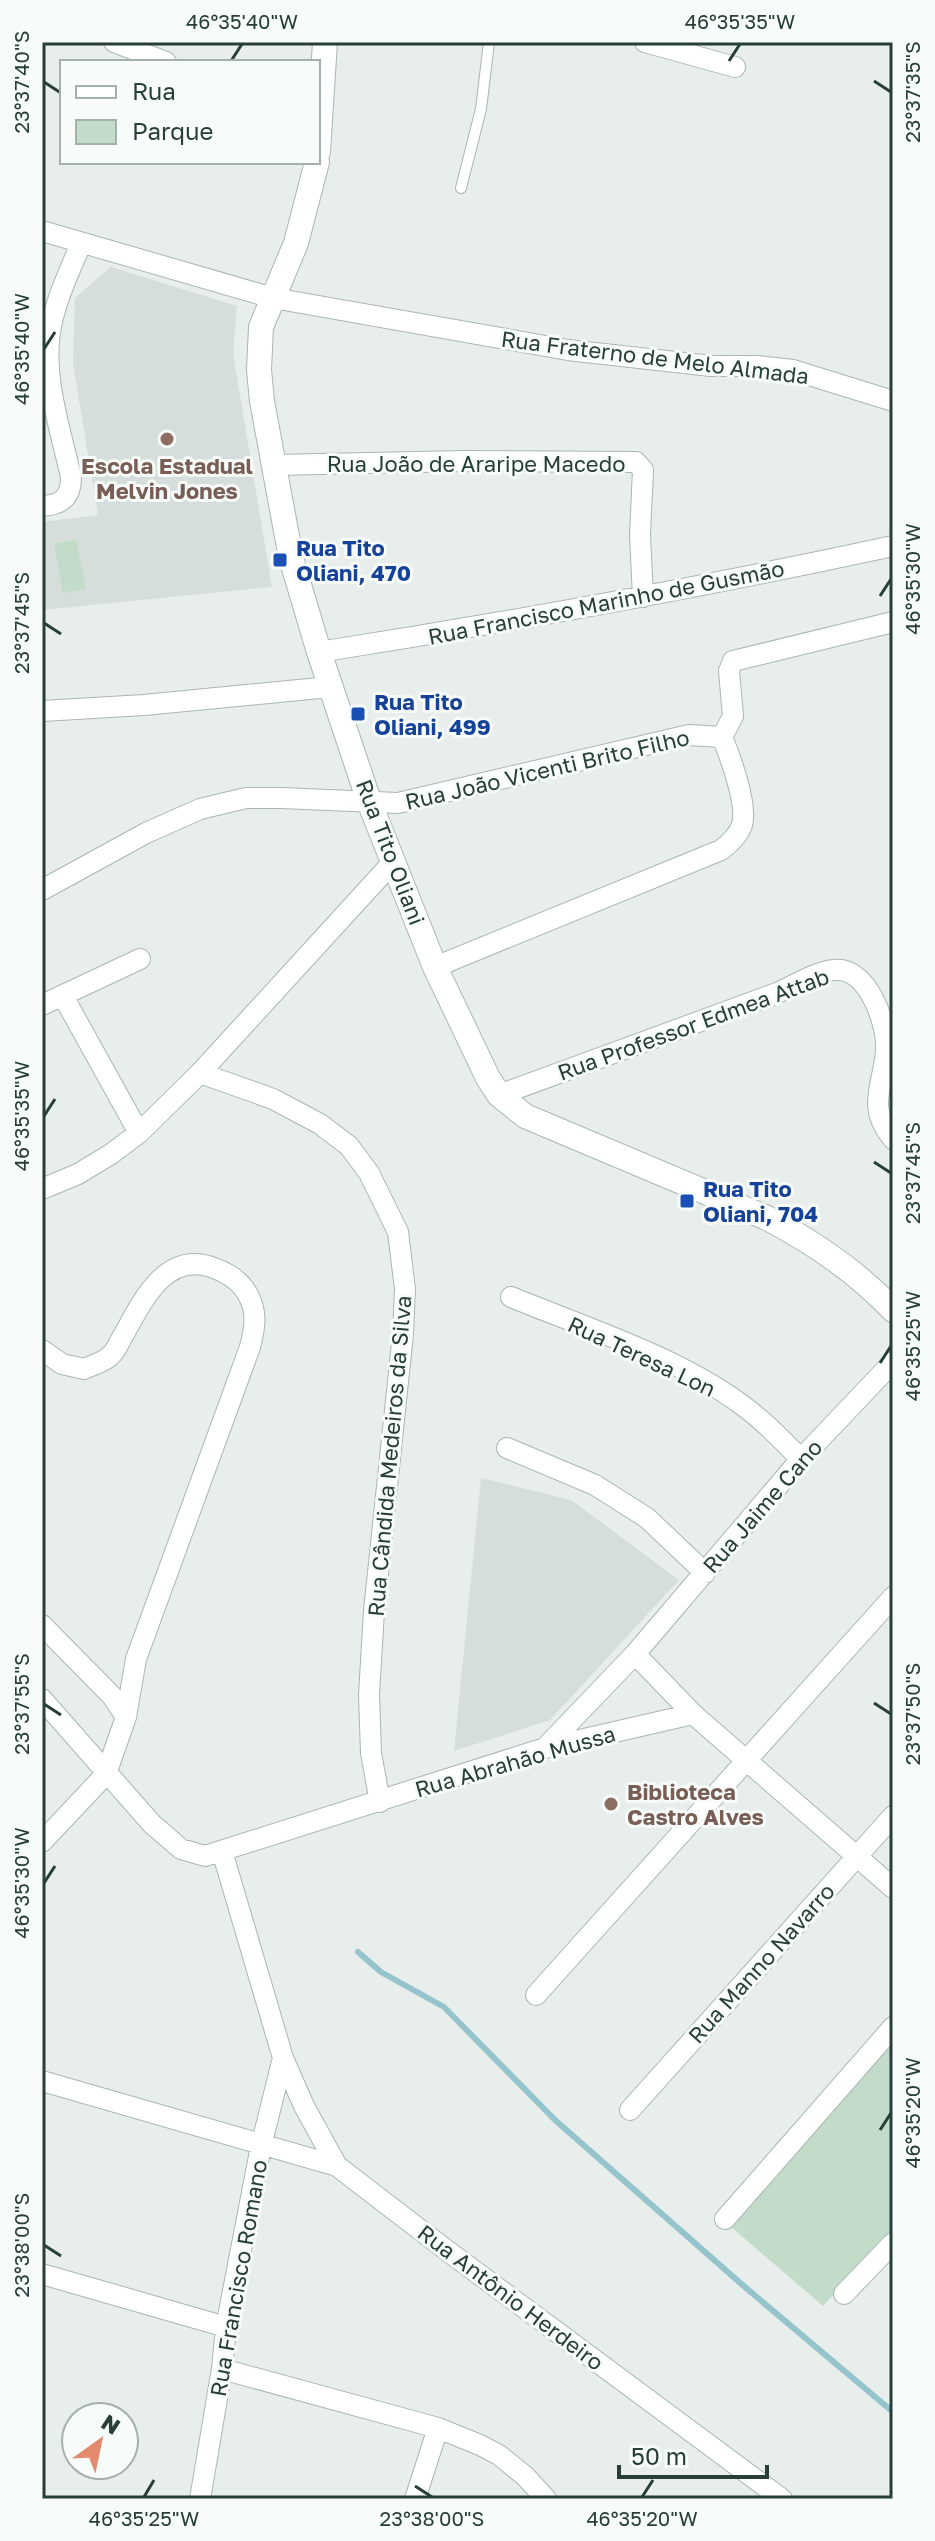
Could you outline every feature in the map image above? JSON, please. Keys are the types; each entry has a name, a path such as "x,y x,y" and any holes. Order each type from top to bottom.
{"street":[{"path":"114,42 161,60"},
{"path":"320,121 325,42"},
{"path":"645,42 735,67"},
{"name":"Rua Tito Oliani","path":"316,164 296,243 261,327 259,370 262,401 291,558 370,804 435,967 488,1078 499,1095 525,1116 799,1234 874,1290 893,1310"},
{"name":"Rua Fraterno de Melo Almada","path":"42,231 273,298 568,350 711,366 793,370 893,401"},
{"path":"42,506 55,505 65,499 71,488 49,377 48,353 50,330 61,292 81,244"},
{"name":"Rua João de Araripe Macedo","path":"274,465 464,461 636,462 643,470 640,535 643,597"},
{"name":"Rua Francisco Marinho de Gusmão","path":"319,652 481,627 893,546"},
{"path":"722,737 733,716 729,671 733,661 893,622"},
{"path":"42,711 144,705 330,687"},
{"name":"Rua João Vicenti Brito Filho","path":"42,890 146,833 200,809 246,798 398,803 689,735 722,737 744,813 742,827 729,844 721,850 435,967"},
{"path":"42,1189 78,1174 139,1133 200,1073 393,862"},
{"path":"42,1005 140,959"},
{"name":"Rua Professor Edmea Attab","path":"499,1095 747,1004 816,975 841,970 861,981 874,999 883,1025 887,1048 879,1120 893,1139"},
{"path":"63,996 139,1133"},
{"name":"Rua Cândida Medeiros da Silva","path":"200,1073 273,1099 320,1124 349,1146 369,1173 398,1232 405,1289 403,1334 374,1611 369,1695 371,1753 380,1802"},
{"path":"42,1350 62,1364 84,1369 112,1355 149,1293 167,1272 185,1263 220,1270 238,1281 256,1311 250,1347 136,1659 126,1717 106,1774 42,1842"},
{"name":"Rua Teresa Lon","path":"511,1297 658,1358 703,1381 770,1427 801,1459"},
{"name":"Rua Jaime Cano","path":"545,1748 635,1654 801,1459 893,1362"},
{"path":"507,1448 595,1485 647,1518 705,1573"},
{"path":"536,1995 893,1597"},
{"path":"42,1625 112,1696 126,1717"},
{"path":"635,1654 693,1714 893,1888"},
{"name":"Rua Abrahão Mussa","path":"42,1699 106,1774 172,1843 193,1854 205,1856 545,1748 693,1714"},
{"name":"Rua Manno Navarro","path":"630,2110 893,1816"},
{"name":"Rua Antônio Herdeiro","path":"222,1851 283,2058 304,2106 337,2166 782,2499"},
{"path":"725,2219 893,2027"},
{"name":"Rua Francisco Romano","path":"200,2499 226,2327 261,2146 283,2058"},
{"path":"42,2081 337,2166"},
{"path":"844,2294 893,2243"},
{"path":"42,2274 226,2327"},
{"path":"222,2369 438,2428 499,2455 525,2476 546,2499"},
{"path":"415,2499 438,2428"}],"lane":[{"path":"461,188 481,109 489,42"}],"shaded area":[{"name":"Escola Estadual Melvin Jones","path":"111,267 237,306 233,353 272,587 42,610 42,522 98,515 73,364 75,298"},
{"path":"481,1478 571,1500 679,1580 550,1720 454,1751"}],"green space":[{"path":"76,539 86,589 63,593 54,544"},
{"path":"893,2037 893,2230 823,2306 731,2227"}],"waterway":[{"path":"358,1952 381,1972 444,2007 555,2120 893,2412"}],"place":[{"name":"Escola Estadual Melvin Jones","path":"167,439"},
{"name":"Rua Tito Oliani, 470","path":"280,560"},
{"name":"Rua Tito Oliani, 499","path":"358,714"},
{"name":"Rua Tito Oliani, 704","path":"687,1201"},
{"name":"Biblioteca Castro Alves","path":"611,1804"}]}
